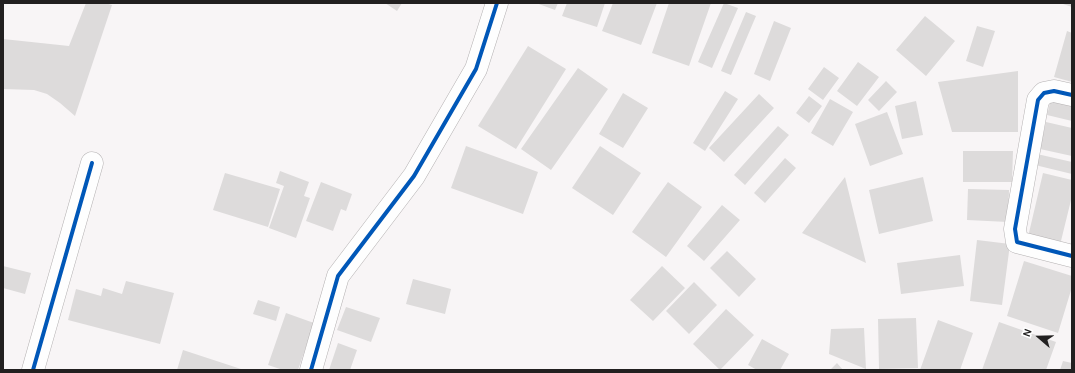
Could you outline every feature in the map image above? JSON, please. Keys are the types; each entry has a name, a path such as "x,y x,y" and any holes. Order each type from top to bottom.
{"street":[{"path":"311,370 338,276 418,169 476,69 497,3"},
{"path":"1072,95 1054,91 1044,93 1038,100 1015,229 1017,242 1072,256"},
{"path":"33,370 92,163"}],"building":[{"path":"86,3 105,3 112,5 75,116 47,94 34,90 3,89 3,39 69,46"},
{"path":"385,3 402,3 397,11"},
{"path":"536,3 558,3 555,10"},
{"path":"567,3 605,3 597,27 562,16"},
{"path":"613,3 657,3 641,45 602,31"},
{"path":"669,3 711,3 689,66 652,53"},
{"path":"724,3 738,8 712,68 698,62"},
{"path":"1060,3 1072,3 1072,7"},
{"path":"746,12 756,16 731,75 721,71"},
{"path":"925,16 955,41 926,76 896,50"},
{"path":"774,21 791,28 770,81 754,74"},
{"path":"977,26 995,31 983,67 966,61"},
{"path":"1067,31 1072,33 1072,82 1054,77"},
{"path":"528,46 566,69 516,149 478,126"},
{"path":"858,62 879,77 857,106 837,91"},
{"path":"824,67 839,78 823,100 808,89"},
{"path":"578,68 608,89 551,170 521,149"},
{"path":"1018,71 1018,132 952,132 938,82"},
{"path":"886,81 897,92 879,111 868,100"},
{"path":"725,91 738,99 705,151 693,143"},
{"path":"623,93 648,108 623,148 599,134"},
{"path":"759,94 774,108 724,162 709,148"},
{"path":"809,96 822,106 809,123 796,113"},
{"path":"830,99 853,112 833,146 811,133"},
{"path":"1051,99 1072,104 1072,121 1047,115"},
{"path":"916,101 923,135 902,139 895,106"},
{"path":"887,112 903,154 870,166 855,124"},
{"path":"1046,122 1072,128 1072,156 1040,149"},
{"path":"778,126 789,135 745,185 734,175"},
{"path":"466,146 538,172 523,214 451,188"},
{"path":"600,146 641,173 613,215 572,188"},
{"path":"963,151 1013,151 1012,182 963,182"},
{"path":"1037,154 1072,162 1072,174 1035,165"},
{"path":"785,158 796,168 765,203 754,193"},
{"path":"280,171 309,182 304,196 310,198 296,238 269,228 284,186 276,183"},
{"path":"225,173 280,189 268,227 213,210"},
{"path":"1043,173 1072,180 1072,196 1060,245 1028,237"},
{"path":"845,177 866,263 802,233"},
{"path":"923,177 933,221 879,234 869,190"},
{"path":"321,182 352,194 346,211 341,209 333,231 306,221"},
{"path":"668,182 702,207 666,257 632,232"},
{"path":"968,189 1009,190 1008,222 967,220"},
{"path":"722,205 740,220 704,261 687,246"},
{"path":"977,240 1010,244 1002,305 970,301"},
{"path":"727,251 756,279 739,297 710,268"},
{"path":"960,255 964,286 901,294 897,263"},
{"path":"1024,261 1072,276 1072,287 1058,333 1007,316"},
{"path":"3,266 31,273 25,294 3,288"},
{"path":"662,266 685,288 653,321 630,300"},
{"path":"413,279 451,289 445,314 406,304"},
{"path":"126,281 174,293 160,344 68,320 76,289 101,296 103,288 122,294"},
{"path":"694,282 717,305 689,334 666,311"},
{"path":"258,300 280,307 276,321 253,314"},
{"path":"346,307 380,318 371,342 337,330"},
{"path":"726,309 754,335 720,370 693,344"},
{"path":"286,313 314,323 298,370 283,370 268,365"},
{"path":"916,318 918,368 879,369 878,319"},
{"path":"938,320 973,333 960,370 920,370"},
{"path":"999,322 1056,342 1046,370 982,370"},
{"path":"864,328 866,369 829,354 831,329"},
{"path":"762,339 789,354 780,370 757,370 748,365"},
{"path":"338,343 357,350 350,370 329,370"},
{"path":"183,350 244,370 177,370"},
{"path":"1063,361 1072,363 1072,370 1060,370"},
{"path":"837,363 843,370 830,370"}],"cycle path":[{"path":"311,370 338,276 414,176 476,69 497,3"},
{"path":"1072,95 1054,91 1044,93 1038,100 1015,229 1017,242 1072,256"},
{"path":"33,370 92,163"}]}
